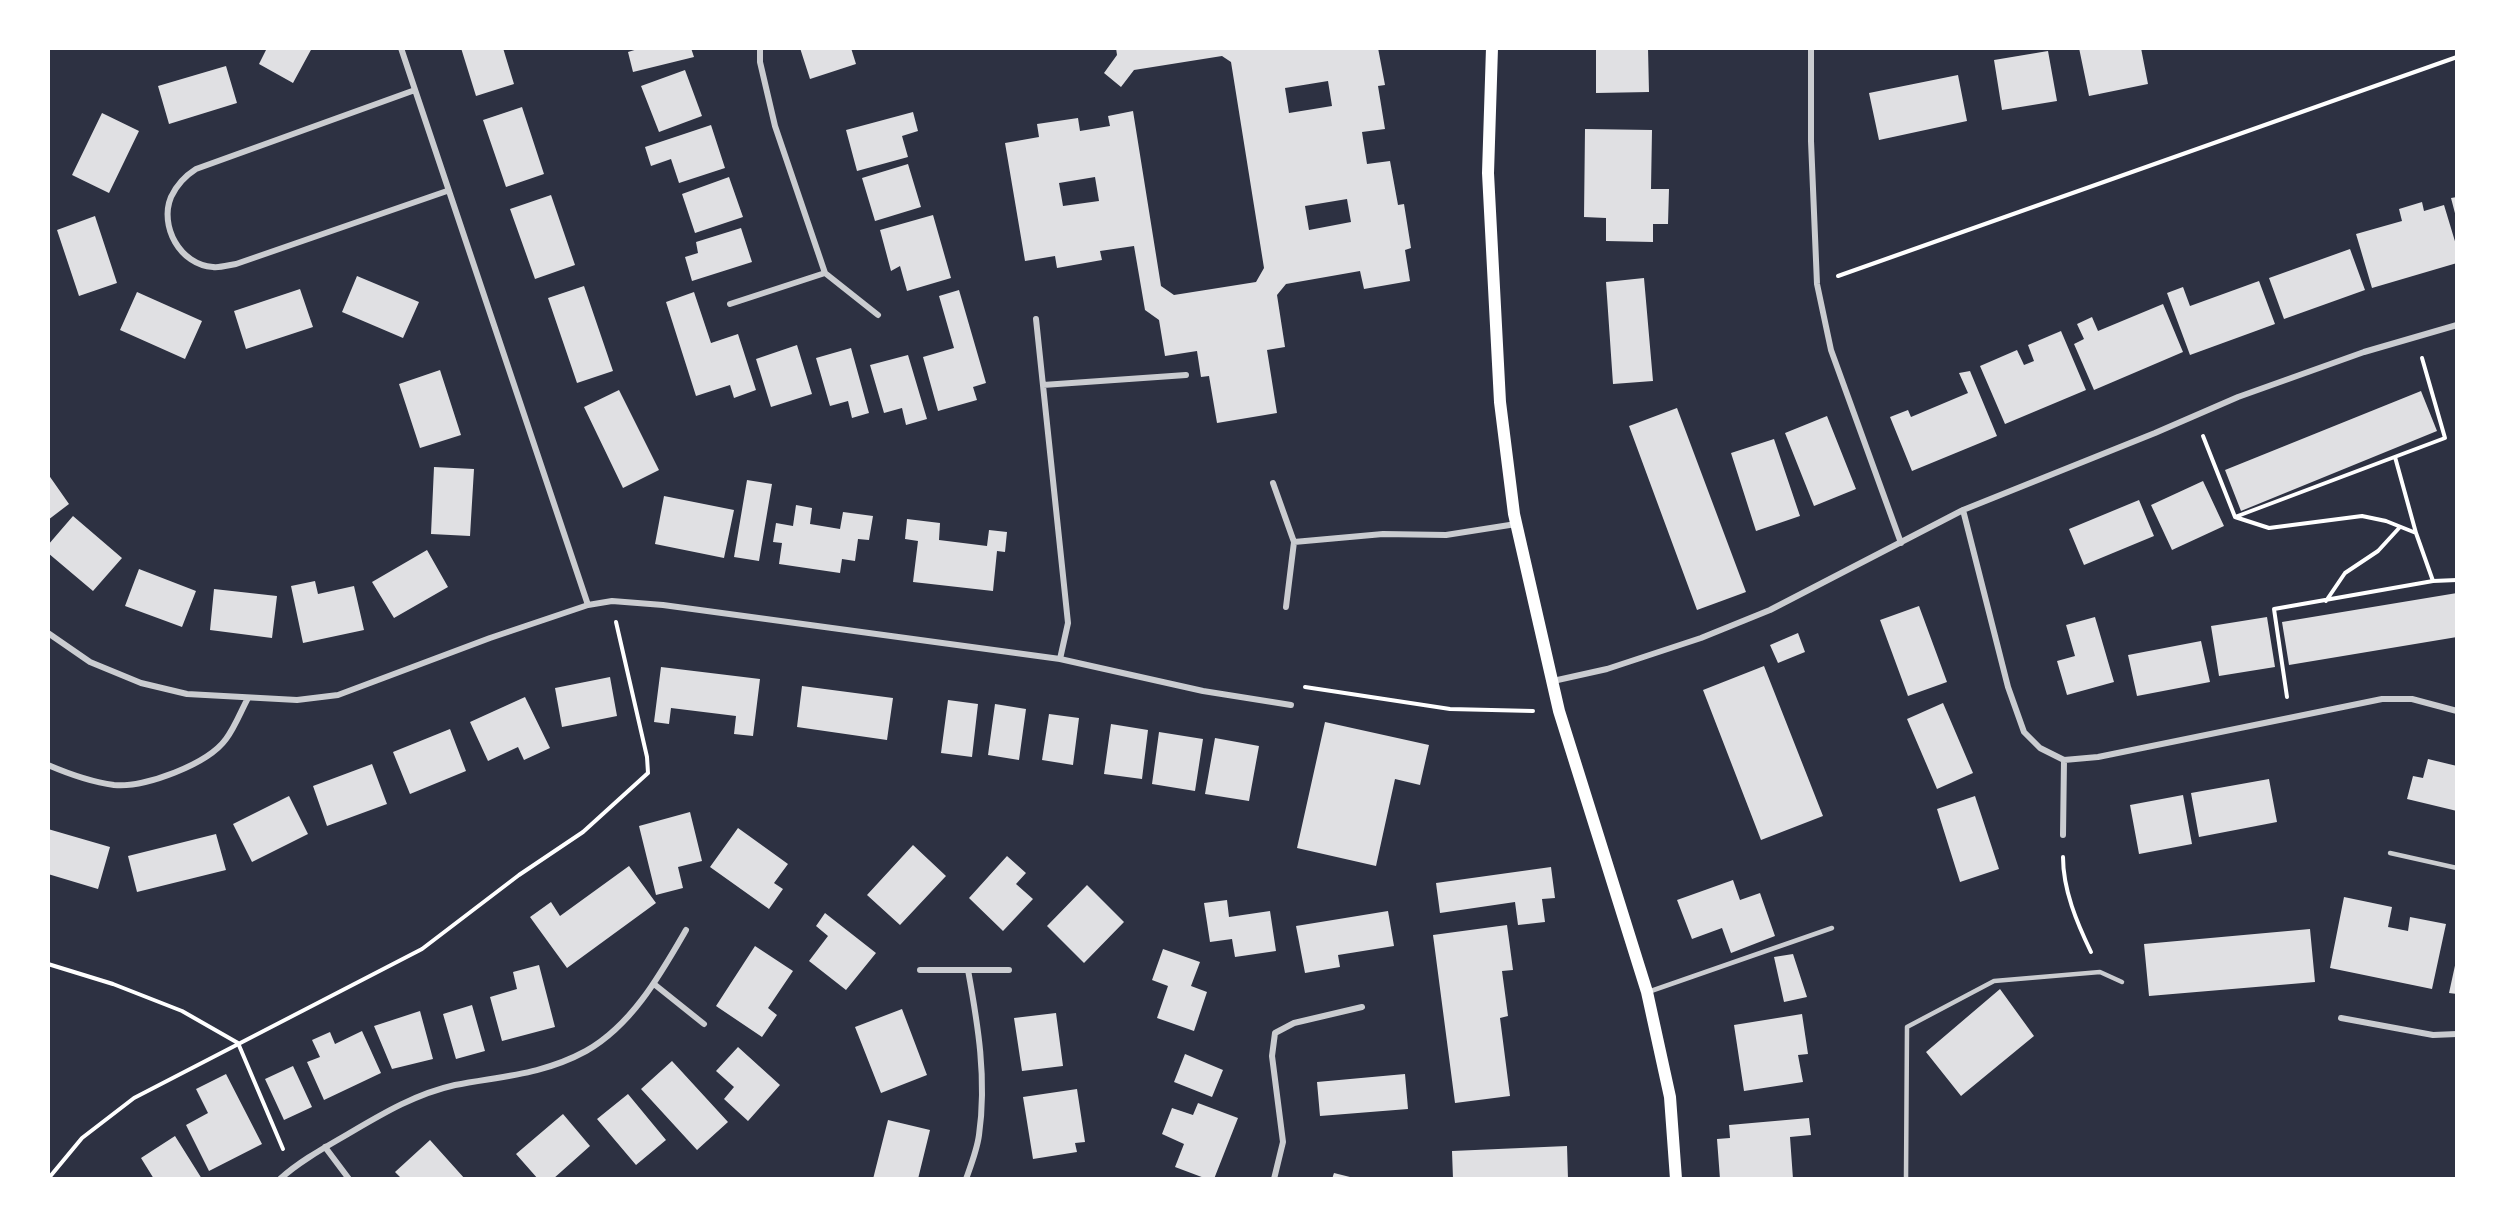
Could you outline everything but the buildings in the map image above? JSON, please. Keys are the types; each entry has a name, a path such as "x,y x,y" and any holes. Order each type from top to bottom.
{"main road":[{"path":"1492,48 1488,184 1500,402 1516,524 1559,711 1647,992 1670,1097 1676,1179"}],"street":[{"path":"400,48 588,605"},
{"path":"760,48 760,62 775,126 825,273 878,315"},
{"path":"1811,48 1811,141 1817,284 1830,350 1901,543"},
{"path":"414,90 195,169 183,178 170,198 169,222 175,245 192,262 213,267 236,264 447,191"},
{"path":"730,304 825,273"},
{"path":"1036,319 1068,623 1060,659"},
{"path":"1551,681 1607,669 1701,638 1770,610 1963,510 2238,397 2332,363 2457,325"},
{"path":"1043,385 1186,375"},
{"path":"1273,483 1293,542 1286,607"},
{"path":"1963,510 2008,687 2024,732 2040,748 2064,759 2098,757 2382,699 2412,699 2457,711"},
{"path":"1293,542 1383,534 1446,535 1516,524"},
{"path":"48,633 90,662 141,683 187,694 297,700 338,695 490,638 588,605 612,602 663,605 1060,659 1203,691 1291,705"},
{"path":"48,765 71,775 117,785 157,779 196,764 226,740 248,699"},
{"path":"2063,835 2064,759"},
{"path":"279,1179 325,1147 412,1097 454,1085 548,1069 587,1051 625,1020 654,984 686,930"},
{"path":"920,970 1009,970"},
{"path":"966,1179 979,1137 983,1081 977,1023 968,970"},
{"path":"654,984 704,1024"},
{"path":"1274,1179 1283,1142 1272,1056 1275,1033 1294,1023 1362,1007"},
{"path":"2341,1018 2433,1035 2457,1034"},
{"path":"325,1147 349,1179"}],"lane":[{"path":"2390,853 2457,868"},
{"path":"1647,992 1833,928"},
{"path":"1906,1179 1907,1027 1994,981 2100,972 2122,982"}],"path":[{"path":"1817,284 2457,57"},
{"path":"2235,517 2445,438 2416,337"},
{"path":"2196,416 2235,517"},
{"path":"2395,457 2416,533 2433,582"},
{"path":"2235,517 2269,528 2362,516 2416,533"},
{"path":"2326,601 2346,573 2378,551 2400,527"},
{"path":"2290,718 2274,609 2457,580"},
{"path":"48,1179 82,1138 134,1098 422,949 519,874 583,832 648,773 647,758 612,602"},
{"path":"1303,686 1450,709 1559,711"},
{"path":"2063,835 2063,878 2082,935 2100,972"},
{"path":"48,964 113,984 182,1011 238,1043 291,1169"}]}
